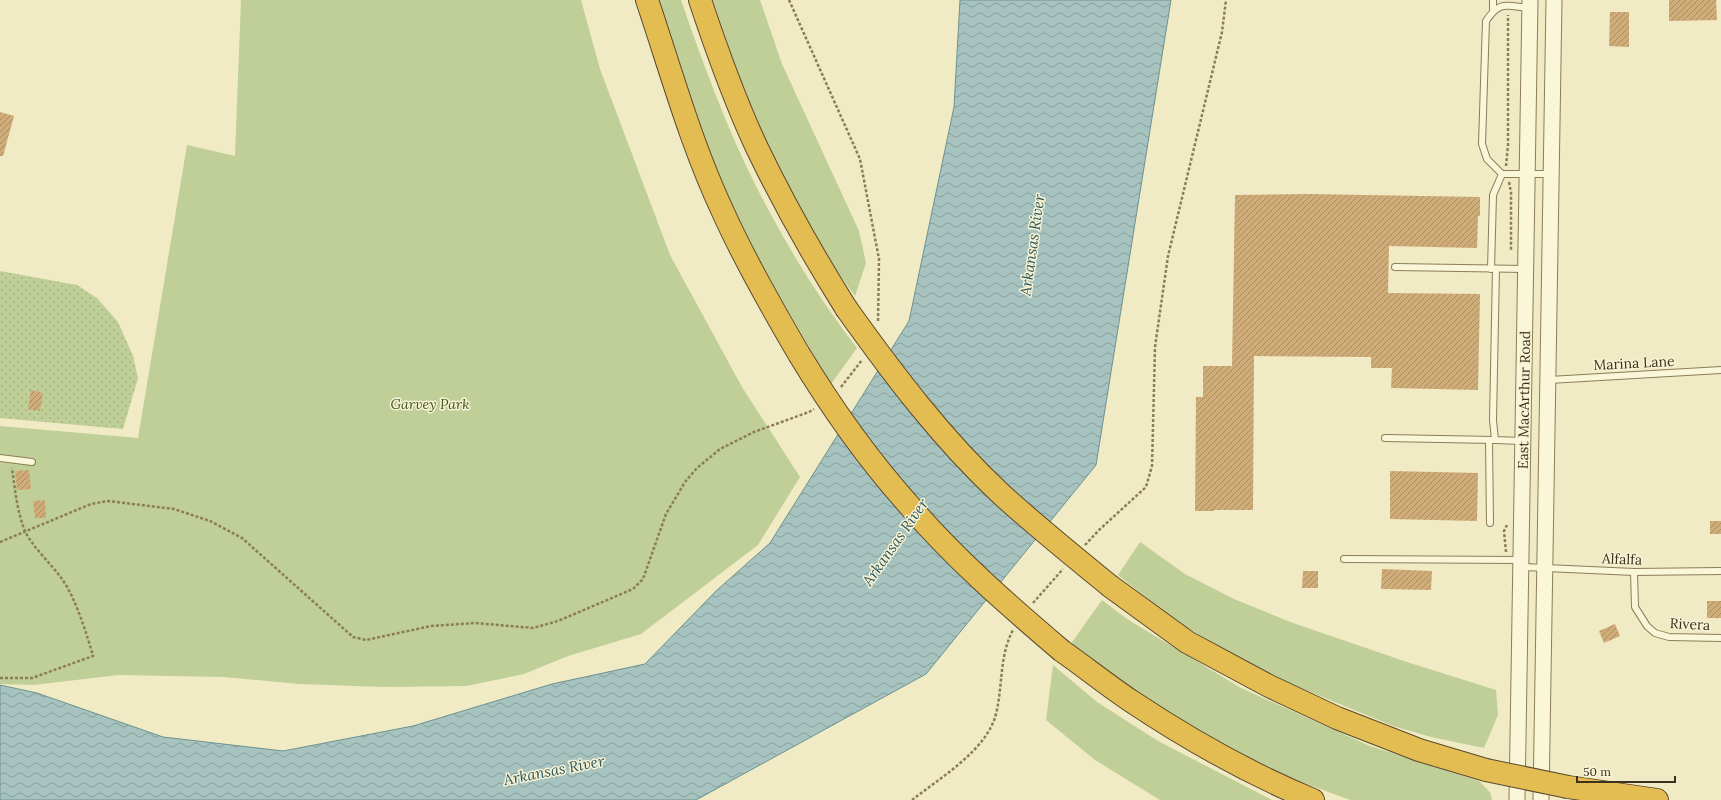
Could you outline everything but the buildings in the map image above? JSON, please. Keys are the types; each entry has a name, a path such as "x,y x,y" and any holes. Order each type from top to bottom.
{"highway":[{"path":"647,0 699,156 722,212 768,302 829,404 865,452 908,505 956,556 1006,604 1062,651 1130,701 1179,731 1287,789 1313,800"},
{"path":"700,0 733,93 757,149 784,202 846,308 900,384 949,440 1000,493 1052,539 1110,586 1187,642 1269,686 1336,718 1412,747 1486,770 1568,787 1657,800"}],"street":[{"name":"East MacArthur Road","path":"1541,800 1546,567 1554,0"},
{"name":"East MacArthur Road","path":"1517,800 1530,4"}],"lane":[{"path":"1493,0 1493,10"},
{"path":"1530,4 1499,6 1493,10 1486,21 1482,144 1487,159 1502,174 1552,174"},
{"path":"1490,523 1493,420 1493,195 1502,174"},
{"path":"1396,267 1526,269"},
{"name":"Marina Lane","path":"1549,380 1721,370"},
{"path":"1385,438 1524,441"},
{"path":"0,458 32,462"},
{"name":"Alfalfa","path":"1344,559 1522,564 1546,567 1634,572 1721,571"},
{"name":"Rivera","path":"1634,572 1635,607 1647,626 1655,633 1669,637 1721,638"}],"path":[{"path":"790,0 860,159 879,259 878,331"},
{"path":"1083,547 1099,530 1146,487 1152,466 1155,347 1168,256 1222,32 1226,0"},
{"path":"838,390 865,356"},
{"path":"0,542 91,504 108,501 174,509 210,521 242,538 353,637 366,640 431,626 475,623 533,628 558,621 633,589 643,579 666,514 685,482 697,468 720,449 754,432 809,412 815,408"},
{"path":"0,678 32,678 93,656 87,634 64,581 26,532 17,500 10,460"},
{"path":"1031,606 1067,564"},
{"path":"912,800 965,760 989,733 996,714 1004,653 1012,631 1017,624"}],"green space":[{"name":"Garvey Park","path":"241,0 581,0 600,69 670,255 742,387 800,477 758,545 641,634 568,656 524,674 466,686 385,687 299,684 223,677 119,675 33,685 0,684 0,426 138,438 187,145 235,156"},
{"path":"656,0 681,0 721,108 740,152 769,211 802,268 838,323 857,348 831,384 744,236 714,172"},
{"path":"713,0 760,0 782,64 859,231 866,263 855,296 822,249 789,191 774,160 747,96"},
{"path":"0,271 77,285 97,298 118,322 133,356 138,378 123,429 0,418"},
{"path":"1140,542 1185,574 1234,599 1293,623 1410,663 1496,690 1498,715 1484,748 1431,737 1393,726 1284,681 1220,647 1176,621 1118,575"},
{"path":"1102,600 1127,619 1241,688 1370,746 1479,781 1490,792 1492,800 1350,800 1280,774 1198,731 1147,699 1070,645"},
{"path":"1053,665 1097,702 1158,741 1272,800 1160,800 1095,760 1046,720"}],"water":[{"name":"Arkansas River","path":"960,0 1171,0 1096,465 926,674 696,800 0,800 0,685 37,693 163,737 283,751 413,726 552,684 645,664 716,591 770,543 909,321 954,107"}]}
